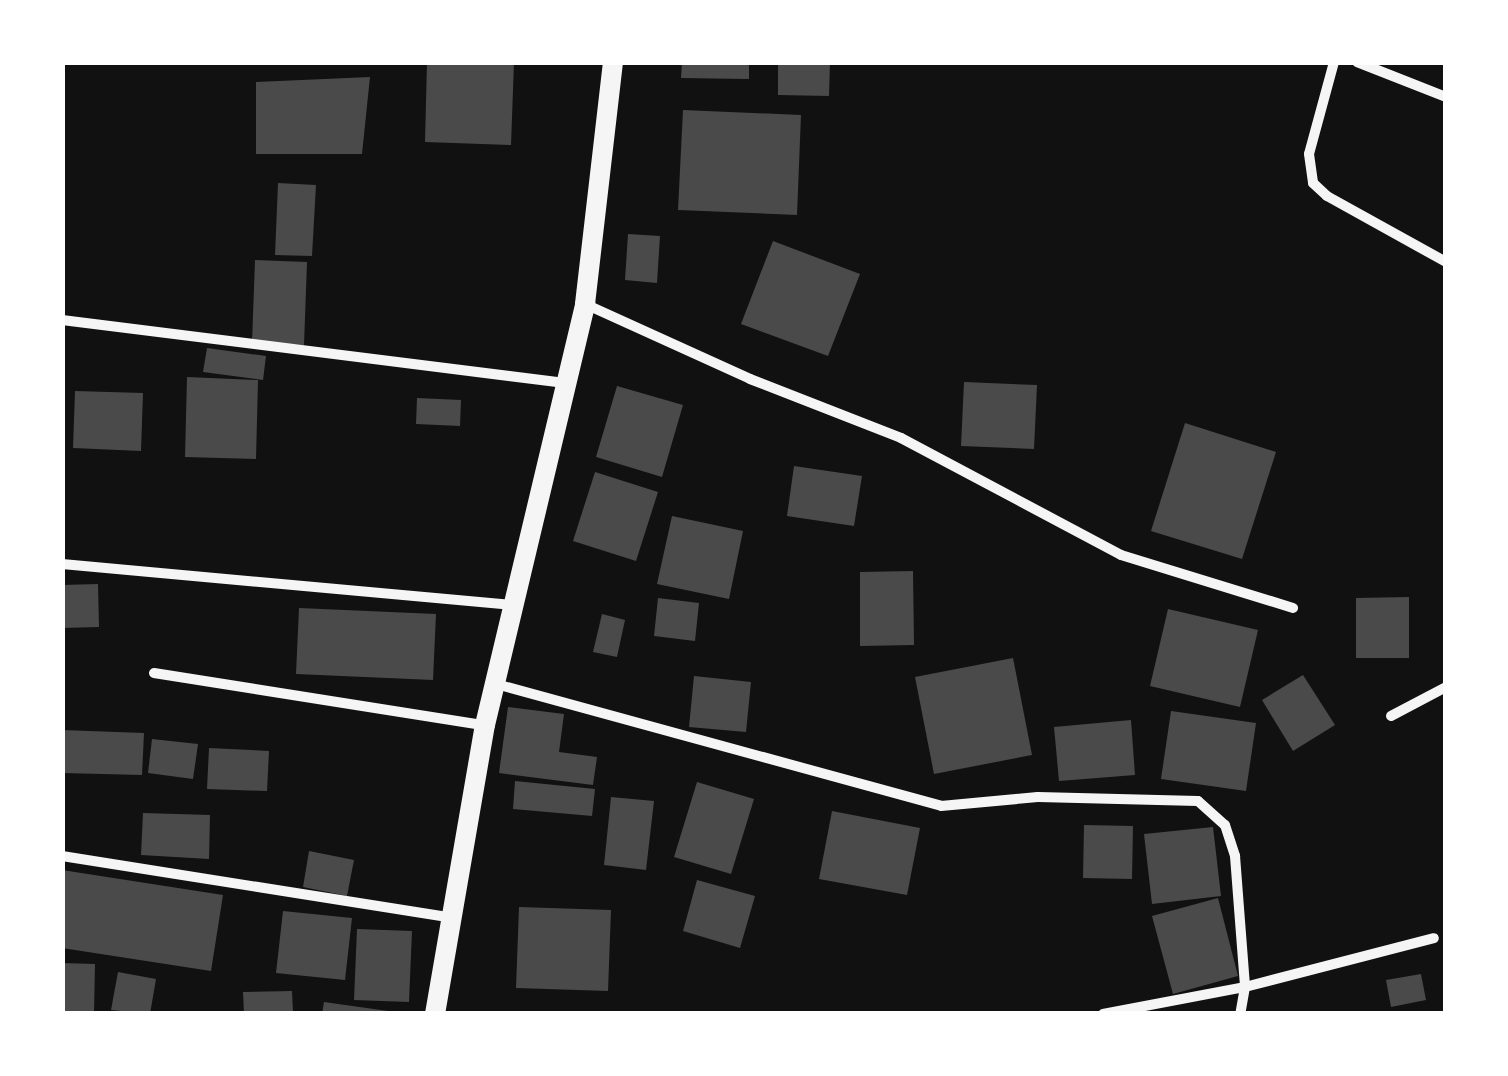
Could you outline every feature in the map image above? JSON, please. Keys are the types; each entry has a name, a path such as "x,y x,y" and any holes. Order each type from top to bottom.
{"main road":[{"path":"435,1014 486,725 586,304 613,62"}],"street":[{"path":"1334,62 1309,154 1313,182 1327,196 1446,262"},
{"path":"1358,62 1446,96"},
{"path":"586,304 750,379 901,438 1120,554 1293,608"},
{"path":"62,320 566,383"},
{"path":"62,564 514,605"},
{"path":"154,673 486,725"},
{"path":"496,684 941,806 1038,797 1198,801 1224,825 1234,856 1245,987 1240,1014"},
{"path":"1391,716 1446,687"},
{"path":"62,856 453,918"},
{"path":"1102,1014 1245,987 1434,938"}],"building":[{"path":"427,62 514,62 511,145 425,142"},
{"path":"682,62 749,62 749,79 681,78"},
{"path":"778,62 830,62 829,96 778,95"},
{"path":"370,77 362,154 256,154 256,82"},
{"path":"683,110 801,115 797,215 678,210"},
{"path":"278,183 316,185 312,256 275,255"},
{"path":"628,234 660,236 657,283 625,280"},
{"path":"773,241 860,274 828,356 741,324"},
{"path":"255,260 307,262 304,345 252,343"},
{"path":"207,348 266,356 263,380 203,372"},
{"path":"187,377 258,380 256,459 185,457"},
{"path":"964,382 1037,385 1034,449 961,446"},
{"path":"617,386 683,405 662,477 596,457"},
{"path":"75,391 143,393 141,451 73,448"},
{"path":"417,398 461,400 460,426 416,424"},
{"path":"1185,423 1276,452 1242,559 1151,531"},
{"path":"794,466 862,476 854,526 787,516"},
{"path":"595,472 658,492 636,561 573,541"},
{"path":"672,516 743,531 729,599 657,584"},
{"path":"913,571 914,645 860,646 860,572"},
{"path":"98,584 99,627 62,628 62,585"},
{"path":"1409,597 1409,658 1356,658 1356,598"},
{"path":"658,598 699,603 695,641 654,636"},
{"path":"299,608 436,614 433,680 296,674"},
{"path":"1168,609 1258,630 1240,707 1150,686"},
{"path":"602,614 625,620 617,657 593,652"},
{"path":"1013,658 1032,755 934,774 915,677"},
{"path":"1303,675 1335,725 1293,751 1262,700"},
{"path":"694,676 751,682 746,732 689,727"},
{"path":"508,707 564,714 559,752 597,757 593,785 499,773"},
{"path":"1171,711 1256,723 1246,791 1161,779"},
{"path":"1131,720 1135,775 1059,781 1054,727"},
{"path":"62,730 144,733 142,775 62,773"},
{"path":"152,739 198,744 193,779 148,773"},
{"path":"209,748 269,751 267,791 207,789"},
{"path":"515,781 595,789 592,816 513,809"},
{"path":"697,782 754,799 731,874 674,857"},
{"path":"611,797 654,801 646,870 604,865"},
{"path":"832,811 920,828 907,895 819,879"},
{"path":"143,813 210,815 209,859 141,855"},
{"path":"1084,825 1133,826 1132,879 1083,878"},
{"path":"1213,827 1221,896 1152,904 1144,834"},
{"path":"309,851 354,860 347,896 303,887"},
{"path":"62,870 223,895 211,971 62,948"},
{"path":"697,880 755,896 740,948 683,931"},
{"path":"1218,898 1238,976 1173,994 1152,916"},
{"path":"519,907 611,910 608,991 516,988"},
{"path":"283,911 352,918 345,980 276,973"},
{"path":"357,929 412,931 409,1002 354,1000"},
{"path":"62,963 95,964 94,1014 62,1014"},
{"path":"118,972 156,979 150,1014 111,1010"},
{"path":"1421,974 1426,1000 1391,1007 1386,980"},
{"path":"292,991 293,1012 244,1014 243,992"},
{"path":"324,1002 388,1011 388,1014 322,1014"}]}
